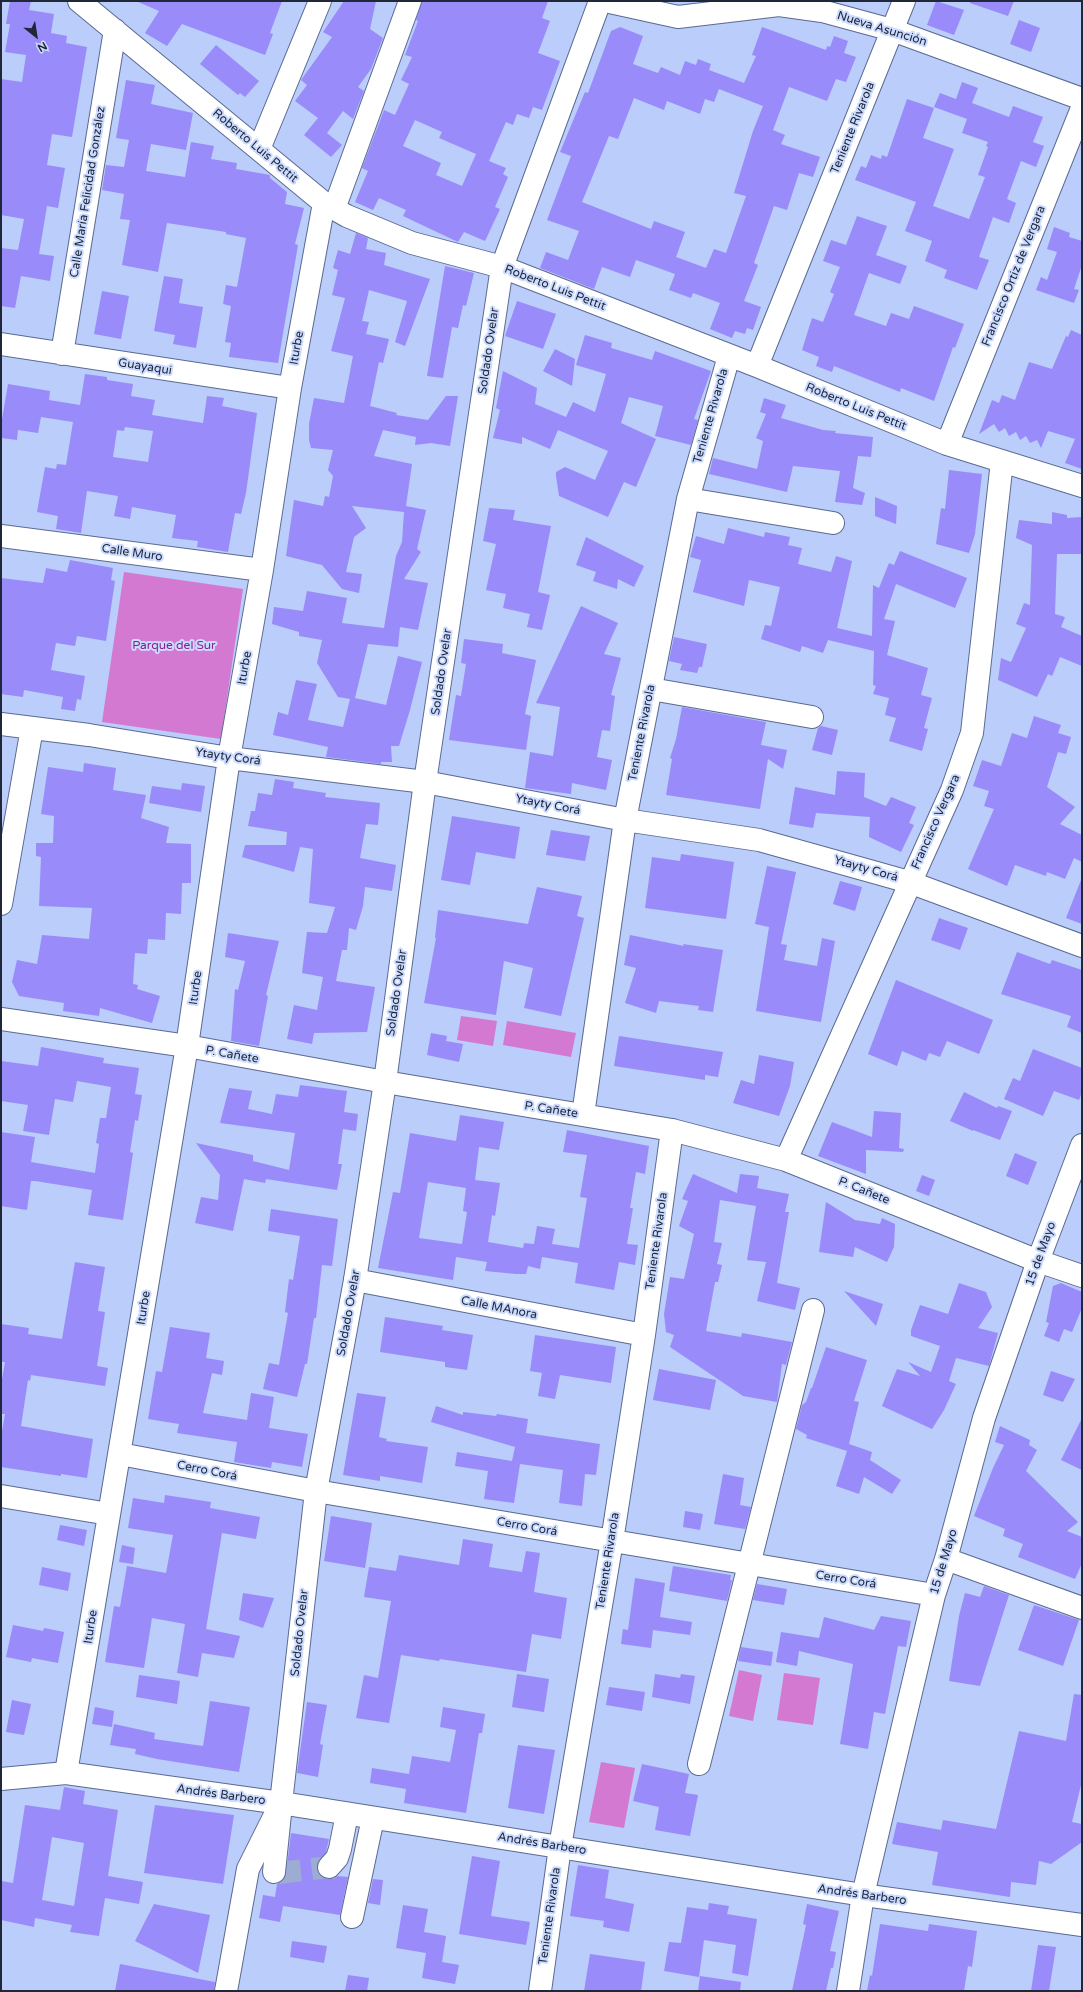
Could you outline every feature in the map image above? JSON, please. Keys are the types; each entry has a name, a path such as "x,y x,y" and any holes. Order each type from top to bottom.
{"street":[{"name":"Roberto Luis Pettit","path":"79,1 329,206 412,243 502,267 757,366 947,444 1082,486"},
{"path":"259,149 320,1"},
{"name":"Iturbe","path":"66,1773 187,1046 229,758 262,570 290,388 329,206 410,1"},
{"name":"Soldado Ovelar","path":"226,1991 248,1869 281,1803 316,1491 355,1280 385,1082 425,782 502,267 600,1"},
{"name":"Nueva Asunción","path":"604,1 678,17 779,4 822,11 892,30 1082,99"},
{"name":"Teniente Rivarola","path":"757,366 904,1"},
{"name":"Calle María Felicidad González","path":"62,354 115,30"},
{"name":"Francisco Ortiz de Vergara","path":"947,444 1082,108"},
{"name":"Guayaqui","path":"1,344 290,388"},
{"name":"Teniente Rivarola","path":"583,1115 625,820 688,499 729,356"},
{"name":"Francisco Vergara","path":"786,1160 909,882 952,790 972,733 1002,461"},
{"path":"688,499 833,523"},
{"name":"Calle Muro","path":"1,536 262,570"},
{"path":"651,688 812,717"},
{"name":"Ytayty Corá","path":"1,724 89,735 229,758 425,782 625,820 759,840 909,882 1082,946"},
{"path":"1,904 32,728"},
{"name":"P. Cañete","path":"1,1019 187,1046 385,1082 672,1130 786,1160 1038,1261 1082,1276"},
{"name":"Teniente Rivarola","path":"540,1991 560,1847 612,1541 644,1335 672,1130"},
{"name":"15 de Mayo","path":"848,1991 863,1895 934,1595 946,1559 984,1418 1038,1261 1082,1145"},
{"name":"Calle MAnora","path":"355,1280 644,1335"},
{"path":"699,1764 813,1310"},
{"name":"Cerro Corá","path":"120,1454 316,1491 934,1595"},
{"path":"1,1496 109,1514"},
{"path":"946,1559 1082,1608"},
{"name":"Andrés Barbero","path":"1,1778 66,1773 281,1803 863,1895 1082,1925"},
{"path":"248,1869 276,1872 281,1803"},
{"path":"329,1867 337,1858 347,1814"},
{"path":"352,1917 373,1818"}],"green space":[{"name":"Parque del Sur","path":"124,572 243,589 221,739 102,722"},
{"path":"461,1016 497,1021 493,1046 457,1040"},
{"path":"507,1021 576,1033 571,1057 503,1045"},
{"path":"739,1670 762,1675 753,1721 729,1716"},
{"path":"784,1673 820,1678 813,1725 777,1720"},
{"path":"601,1762 635,1768 624,1828 589,1822"}],"building":[{"path":"10,1 31,1 29,10 54,14 51,33 67,36 66,43 87,47 72,137 52,134 47,165 65,168 58,208 47,206 39,254 54,256 50,281 21,276 15,308 1,306 1,248 18,250 24,219 1,215 1,79 22,82 26,55 5,52 10,24 6,24"},
{"path":"136,1 282,1 270,33 273,34 265,55 182,24 167,46 145,33 159,11"},
{"path":"344,1 376,1 370,29 383,38 371,69 358,87 364,91 353,119 343,111 327,133 342,145 331,157 304,135 318,118 295,101 307,85 301,80 332,37 323,32"},
{"path":"422,1 548,1 542,18 550,21 538,53 560,61 542,110 533,107 529,118 517,114 513,125 506,122 489,161 506,168 503,174 508,177 495,207 500,209 485,241 464,232 458,242 403,216 406,210 379,198 373,210 355,202 368,171 362,168 384,110 395,115 409,84 401,80 412,57 405,55 418,21 416,20","holes":["415,120 442,132 439,138 476,154 462,186 436,175 441,163 403,146"]},
{"path":"936,1 964,10 954,35 927,25"},
{"path":"970,1 1014,1 1008,16 970,3"},
{"path":"1019,20 1040,28 1031,52 1010,44"},
{"path":"620,27 643,36 633,64 658,73 661,67 680,75 685,61 696,65 698,59 711,64 709,70 744,83 756,56 752,55 762,27 826,50 827,46 830,47 834,36 848,41 844,53 856,57 846,82 836,79 827,101 789,87 773,130 785,135 781,144 820,157 813,177 799,173 787,210 774,206 754,263 758,265 744,301 761,307 753,330 747,328 745,334 735,331 732,338 710,329 720,303 693,293 691,298 669,290 675,274 636,260 630,277 602,267 594,289 540,268 546,252 568,260 579,231 547,220 571,156 560,152 585,92 588,93 611,31","holes":["719,89 763,106 753,131 734,193 746,196 726,253 714,249 706,268 676,257 685,232 654,221 651,229 582,202 609,136 618,139 634,98 664,110 667,101 700,114 705,99 714,102"]},
{"path":"216,45 259,81 245,97 240,93 238,95 200,64"},
{"path":"126,80 155,85 151,104 193,113 186,150 151,144 146,171 185,177 191,142 214,146 211,159 237,163 236,169 270,175 270,178 287,192 285,204 304,208 295,244 298,245 278,363 229,357 231,343 225,342 231,306 223,304 226,285 237,287 246,238 226,234 226,232 167,223 158,272 122,265 130,220 120,219 124,194 102,190 106,165 124,167 129,140 116,138"},
{"path":"962,82 978,88 972,103 1009,117 1013,106 1043,117 1033,142 1044,146 1036,167 1021,161 1007,199 1016,203 1009,223 993,217 979,257 989,260 977,290 944,278 947,270 925,261 932,241 905,231 916,202 855,180 861,166 866,168 871,155 881,159 882,155 887,157 907,99 934,108 923,138 954,149 933,206 969,219 985,177 978,175 988,147 986,146 988,142 962,133 967,119 934,107 940,93 956,99"},
{"path":"857,216 887,226 876,255 907,266 900,284 869,273 854,315 886,326 891,313 909,319 914,306 964,324 955,348 953,347 934,401 901,388 900,392 834,366 832,372 816,366 819,357 802,350 812,318 823,322 834,294 830,292 840,267 823,261 831,240 846,245"},
{"path":"1054,227 1070,233 1069,237 1082,241 1082,265 1074,289 1079,290 1074,303 1036,290 1041,277 1047,280 1057,252 1047,249"},
{"path":"356,233 368,238 366,249 386,253 384,265 430,279 405,346 395,342 407,301 369,290 362,321 369,322 366,334 389,339 383,363 379,362 370,406 397,413 396,415 428,420 446,396 458,396 450,446 431,443 415,445 416,437 383,430 374,456 412,464 406,506 426,510 417,549 421,552 404,579 428,583 418,630 400,627 398,647 368,644 355,698 386,705 398,656 422,662 399,746 391,746 392,762 381,762 381,764 326,757 328,747 273,735 278,712 288,715 296,680 317,684 308,720 343,727 350,699 338,697 317,663 322,640 299,636 299,632 272,624 274,607 303,611 307,591 347,598 342,623 384,628 396,556 402,542 404,512 352,506 366,528 354,537 346,572 362,574 359,593 342,589 322,565 286,556 294,500 323,506 325,496 329,497 333,476 328,470 333,450 311,448 309,440 309,424 314,398 344,403 353,356 331,351 345,298 332,295 338,270 333,268 338,250 350,254"},
{"path":"445,266 474,273 466,306 463,305 458,328 452,327 443,378 427,376"},
{"path":"164,276 183,279 179,303 203,307 196,348 173,344 175,335 154,331"},
{"path":"102,291 129,296 121,339 94,334"},
{"path":"517,301 556,314 543,349 505,336"},
{"path":"1071,330 1082,335 1082,469 1065,463 1075,439 1048,431 1041,448 1037,440 1030,443 1026,436 1020,440 1016,432 1009,436 1005,428 999,432 994,424 979,434 992,400 999,403 1002,395 1015,400 1029,362 1052,369 1066,336 1068,337"},
{"path":"585,335 612,343 611,348 652,360 655,351 711,371 694,419 698,420 691,445 655,436 663,406 629,397 621,423 656,439 636,487 624,482 608,517 559,496 556,472 565,467 595,480 608,451 558,430 550,449 522,437 522,444 493,438 500,410 496,408 503,371 537,388 535,404 566,417 573,402 595,412 606,374 576,365"},
{"path":"555,349 575,359 572,386 543,371"},
{"path":"85,374 107,377 107,380 133,384 131,396 155,400 152,415 203,423 207,396 224,398 222,406 257,413 246,493 241,514 235,513 228,552 197,547 198,541 172,538 176,515 132,507 130,519 114,516 118,496 87,491 81,533 56,529 58,516 37,512 45,467 56,469 57,464 66,465 73,422 41,417 38,433 18,430 17,440 1,438 1,425 8,384 50,391 49,400 80,405","holes":["125,427 153,431 148,462 113,457 117,430 124,431"]},
{"path":"764,398 786,405 781,418 823,430 836,431 835,433 873,437 871,457 858,456 853,488 865,493 862,505 835,502 840,471 793,466 787,492 709,474 713,458 757,469 763,441 756,438 766,414 760,412"},
{"path":"949,470 982,474 975,534 969,553 936,544 941,508 945,509"},
{"path":"875,497 897,506 896,524 875,516"},
{"path":"489,508 515,510 513,520 551,526 538,592 550,595 542,630 527,627 530,614 503,608 506,594 486,590 496,544 483,541"},
{"path":"1052,512 1067,515 1067,518 1082,517 1082,554 1057,554 1055,614 1065,617 1061,627 1082,636 1082,666 1060,657 1052,676 1048,674 1037,697 998,680 1001,658 1011,662 1026,628 1016,624 1024,603 1030,605 1032,545 1016,538 1019,520 1052,524"},
{"path":"728,528 764,537 765,532 790,537 788,545 802,548 798,564 831,572 836,556 852,561 837,628 872,636 873,585 879,588 889,563 894,565 900,551 967,578 955,608 896,584 884,619 895,621 887,655 928,668 921,695 932,698 924,728 928,729 922,751 889,741 896,718 885,715 889,698 873,694 876,686 873,685 874,651 828,640 823,653 802,646 800,652 761,639 765,625 771,626 780,587 749,580 744,606 693,592 701,560 690,557 696,536 724,544"},
{"path":"586,537 644,566 634,587 618,579 617,589 593,581 596,572 576,565"},
{"path":"70,560 113,568 111,580 115,581 106,641 77,636 75,646 56,643 51,670 85,676 81,700 77,699 75,711 61,709 63,697 24,690 23,697 1,694 1,578 43,583 46,568 67,572"},
{"path":"581,606 618,623 604,654 621,658 611,695 615,696 610,731 602,730 597,757 612,760 606,790 572,783 571,794 525,788 530,752 553,756 560,707 536,703"},
{"path":"674,637 707,644 702,667 699,667 697,673 680,670 682,664 669,661"},
{"path":"464,639 503,644 502,653 536,660 525,714 531,716 526,750 449,740 456,695 461,696 466,664 461,663"},
{"path":"682,707 766,722 761,745 787,750 783,769 768,759 760,809 666,795 672,759 670,758 676,739"},
{"path":"1034,716 1061,725 1058,733 1071,737 1066,754 1058,752 1047,787 1075,807 1060,824 1082,835 1082,862 1074,858 1065,879 1047,872 1046,876 1015,865 1007,886 968,869 994,809 984,806 989,791 973,786 982,760 1001,766 1012,733 1027,738"},
{"path":"821,726 838,730 832,755 812,750 818,728"},
{"path":"84,763 116,768 113,790 146,795 141,818 169,827 166,843 191,844 191,883 182,883 181,914 166,913 165,940 148,939 147,954 135,953 133,984 138,985 137,989 160,996 152,1023 100,1008 99,1016 63,1011 64,1003 19,996 12,982 17,960 37,964 42,935 89,939 92,908 39,906 41,857 36,856 36,843 53,843 54,816 41,814 48,767 83,772"},
{"path":"837,771 865,773 864,797 886,806 891,797 916,807 909,823 914,825 901,852 869,837 870,817 816,813 813,828 789,824 795,787 835,795"},
{"path":"275,779 294,782 293,788 326,793 325,797 380,803 378,825 366,824 360,858 396,865 392,891 365,887 363,906 356,930 349,928 347,950 342,950 336,981 375,987 367,1032 314,1033 312,1044 287,1039 294,1005 317,1010 323,977 302,973 307,932 327,933 335,907 309,903 313,849 300,847 294,872 242,857 245,845 286,845 287,832 248,826 251,811 255,811 258,793 272,795"},
{"path":"182,783 205,786 201,812 149,803 152,786 181,790"},
{"path":"452,816 520,827 515,859 476,852 470,885 441,880"},
{"path":"551,830 590,836 585,861 546,855"},
{"path":"681,854 734,862 726,919 645,908 652,857 680,861"},
{"path":"767,866 796,872 781,944 787,945 784,960 817,966 822,938 835,941 821,1022 756,1011 769,927 755,924"},
{"path":"1082,880 1082,924 1066,918"},
{"path":"840,881 862,887 855,911 833,904"},
{"path":"537,887 582,896 577,916 584,918 561,1016 524,1008 533,968 504,961 496,1015 424,1003 436,938 438,910 528,924"},
{"path":"939,918 968,928 960,950 931,940"},
{"path":"228,933 279,941 266,995 268,996 259,1046 231,1041 235,989 238,990 245,961 225,957"},
{"path":"630,935 684,946 683,944 723,950 713,1012 698,1010 699,1006 659,1001 656,1013 625,1003 636,968 624,965"},
{"path":"1017,952 1050,964 1052,960 1082,970 1082,1033 1067,1027 1071,1016 1001,994"},
{"path":"896,980 993,1020 979,1054 947,1041 940,1057 929,1053 926,1061 902,1051 897,1066 868,1054"},
{"path":"431,1033 447,1036 446,1041 463,1044 459,1062 427,1055"},
{"path":"619,1036 723,1052 718,1077 705,1075 705,1080 614,1066"},
{"path":"41,1047 104,1058 103,1063 139,1068 135,1094 142,1095 138,1121 135,1120 130,1152 133,1153 123,1220 88,1215 92,1190 35,1181 31,1181 27,1210 1,1206 1,1132 35,1137 31,1162 95,1173 99,1144 96,1143 100,1118 106,1118 111,1087 77,1081 73,1102 55,1099 49,1135 23,1131 28,1105 1,1101 1,1061 38,1066"},
{"path":"1033,1049 1082,1068 1082,1092 1079,1100 1054,1091 1043,1116 1004,1099 1013,1078 1020,1081"},
{"path":"759,1055 794,1062 790,1086 779,1116 733,1103 741,1080 754,1084"},
{"path":"300,1085 347,1091 344,1112 358,1114 356,1131 343,1129 338,1164 342,1164 337,1190 266,1179 265,1183 244,1179 233,1231 195,1223 201,1197 218,1200 220,1175 196,1143 253,1155 253,1161 289,1170 295,1133 220,1123 229,1088 252,1091 248,1109 272,1114 276,1094 298,1097"},
{"path":"964,1092 997,1108 998,1106 1012,1111 1000,1140 950,1121"},
{"path":"874,1111 901,1113 899,1148 904,1149 903,1152 866,1150 866,1174 818,1156 832,1122 872,1137"},
{"path":"460,1115 504,1122 499,1150 479,1147 475,1180 500,1183 495,1216 492,1215 488,1242 523,1248 524,1243 534,1244 537,1226 555,1229 552,1244 579,1248 587,1198 580,1197 587,1155 563,1152 567,1130 649,1146 645,1174 636,1172 630,1208 633,1208 627,1244 638,1245 635,1265 619,1262 614,1290 575,1283 578,1263 542,1257 540,1269 528,1266 526,1274 516,1274 485,1271 487,1262 456,1257 453,1280 378,1268 393,1192 400,1193 410,1133 456,1141","holes":["428,1182 466,1188 463,1211 467,1212 462,1244 419,1238"]},
{"path":"1015,1153 1037,1162 1028,1185 1006,1176"},
{"path":"693,1174 737,1193 740,1174 759,1176 757,1188 789,1194 785,1212 789,1212 777,1283 800,1288 795,1310 757,1301 766,1262 747,1260 756,1206 720,1200 714,1242 722,1243 717,1264 722,1265 718,1282 715,1282 706,1331 741,1337 742,1333 792,1342 786,1365 782,1364 777,1402 743,1396 670,1347 674,1335 666,1332 664,1314 670,1277 684,1279 694,1234 679,1226 688,1201 682,1199"},
{"path":"922,1175 935,1180 929,1196 916,1191"},
{"path":"826,1202 855,1220 880,1224 882,1218 895,1224 894,1247 887,1262 855,1247 853,1257 819,1252"},
{"path":"271,1209 338,1219 332,1266 322,1265 316,1318 314,1318 307,1364 305,1364 297,1397 263,1389 269,1363 279,1365 288,1313 285,1312 289,1279 293,1280 300,1236 268,1231"},
{"path":"75,1262 105,1267 98,1311 105,1312 97,1366 108,1368 105,1386 31,1375 30,1381 28,1380 21,1426 93,1439 87,1478 61,1474 61,1476 1,1467 1,1437 5,1414 1,1414 1,1385 5,1362 1,1362 1,1324 29,1328 28,1334 62,1339"},
{"path":"959,1283 986,1292 992,1307 978,1328 998,1333 989,1366 956,1358 949,1381 956,1384 944,1410 932,1429 882,1406 897,1369 920,1376 908,1362 931,1372 940,1346 911,1336 911,1330 920,1305 948,1314"},
{"path":"1061,1283 1082,1292 1082,1308 1072,1332 1064,1329 1059,1342 1044,1336 1049,1323 1046,1322 1053,1286"},
{"path":"844,1291 883,1304 876,1326"},
{"path":"385,1317 443,1326 442,1330 473,1335 467,1370 445,1367 445,1362 380,1352"},
{"path":"170,1327 210,1333 206,1358 224,1361 222,1375 212,1373 203,1413 247,1420 251,1393 274,1397 269,1428 308,1434 302,1467 272,1462 271,1468 234,1462 237,1442 177,1433 179,1424 148,1419 156,1371 162,1372"},
{"path":"535,1335 616,1347 611,1383 560,1375 555,1399 538,1396 542,1373 530,1371"},
{"path":"826,1347 867,1360 854,1401 859,1402 849,1444 872,1452 870,1460 901,1480 892,1494 864,1477 859,1494 836,1486 847,1451 806,1438 807,1435 796,1429 802,1405 806,1402 812,1388"},
{"path":"659,1369 716,1380 710,1410 653,1400"},
{"path":"1051,1371 1075,1379 1063,1402 1043,1395"},
{"path":"357,1393 386,1397 379,1437 387,1439 386,1441 428,1447 422,1483 380,1476 380,1481 343,1475"},
{"path":"436,1406 463,1415 463,1412 496,1416 497,1414 528,1419 526,1433 600,1444 596,1475 585,1474 582,1506 559,1503 563,1470 520,1464 514,1503 484,1499 488,1471 455,1466 457,1452 512,1461 515,1447 431,1422"},
{"path":"1082,1418 1082,1470 1061,1460"},
{"path":"1000,1426 1030,1440 1029,1445 1037,1450 1026,1471 1078,1522 1067,1531 1082,1537 1082,1563 1075,1579 1018,1557 1023,1544 1003,1536 1005,1529 974,1516 1004,1445 995,1442"},
{"path":"723,1474 744,1478 740,1505 751,1507 745,1529 714,1524"},
{"path":"165,1495 211,1502 210,1508 260,1517 256,1539 222,1533 206,1629 240,1636 234,1658 202,1653 198,1677 177,1673 185,1624 152,1618 144,1668 105,1662 114,1606 120,1607 127,1566 166,1573 173,1535 128,1528 133,1498 164,1503"},
{"path":"685,1511 703,1514 700,1530 683,1527"},
{"path":"331,1516 372,1523 365,1568 324,1561"},
{"path":"60,1525 87,1530 84,1546 57,1540"},
{"path":"463,1539 493,1544 489,1567 522,1572 526,1551 540,1553 534,1592 567,1598 561,1639 532,1634 526,1672 440,1659 439,1661 401,1655 389,1723 356,1718 364,1675 378,1678 391,1601 364,1597 369,1567 396,1571 399,1555 459,1565"},
{"path":"122,1545 135,1548 133,1564 119,1562"},
{"path":"673,1566 731,1575 730,1580 732,1580 727,1601 669,1591"},
{"path":"42,1567 71,1573 68,1591 39,1585"},
{"path":"635,1578 665,1583 660,1617 692,1622 690,1635 653,1630 651,1648 621,1644 623,1629 628,1630"},
{"path":"757,1584 787,1589 784,1605 753,1600"},
{"path":"984,1586 1009,1595 980,1686 949,1681 959,1616 965,1593 980,1597"},
{"path":"243,1593 274,1598 263,1628 239,1620"},
{"path":"1034,1605 1079,1620 1063,1666 1018,1650"},
{"path":"881,1616 911,1621 906,1647 898,1646 885,1714 874,1712 868,1749 840,1744 853,1664 799,1651 797,1666 776,1662 781,1632 819,1638 824,1617 874,1630"},
{"path":"13,1625 43,1631 44,1628 64,1632 58,1663 32,1658 31,1662 6,1657"},
{"path":"741,1647 773,1652 771,1666 738,1661"},
{"path":"517,1674 549,1679 544,1712 512,1707"},
{"path":"655,1674 680,1678 681,1674 695,1676 690,1704 652,1697"},
{"path":"139,1675 180,1681 177,1704 136,1697"},
{"path":"609,1687 645,1692 642,1711 606,1705"},
{"path":"1074,1694 1082,1695 1082,1781 1072,1822 1082,1824 1082,1842 1051,1864 1039,1861 1036,1885 1011,1882 1010,1897 932,1885 938,1852 892,1844 897,1822 941,1830 943,1820 996,1829 1019,1731 1066,1741"},
{"path":"12,1700 31,1704 24,1735 6,1732"},
{"path":"210,1701 250,1707 239,1772 157,1759 135,1754 136,1749 110,1745 114,1724 155,1733 154,1739 203,1746"},
{"path":"307,1702 327,1705 320,1744 323,1745 318,1777 297,1773"},
{"path":"95,1707 114,1711 112,1727 92,1724"},
{"path":"443,1707 485,1714 482,1733 479,1733 466,1813 404,1803 406,1789 370,1783 372,1768 409,1774 412,1756 450,1762 456,1730 440,1727"},
{"path":"518,1745 555,1750 544,1814 508,1808"},
{"path":"642,1764 689,1774 685,1793 698,1795 690,1836 655,1830 659,1807 633,1801"},
{"path":"64,1787 85,1791 83,1804 118,1810 108,1876 143,1882 139,1904 105,1898 99,1936 70,1932 72,1925 35,1918 34,1927 1,1920 1,1881 13,1883 25,1805 60,1810","holes":["52,1837 84,1843 74,1906 42,1900"]},
{"path":"155,1805 234,1815 223,1884 144,1873"},
{"path":"291,1833 329,1839 326,1852 317,1864 317,1871 320,1876 327,1879 333,1879 338,1876 348,1877 340,1915 283,1906 280,1922 259,1918 263,1895 275,1897 277,1884 284,1880"},
{"path":"472,1856 500,1861 491,1916 530,1922 526,1945 459,1934"},
{"path":"578,1865 609,1870 605,1898 634,1904 629,1932 603,1927 604,1921 570,1916"},
{"path":"373,1879 383,1880 380,1905 368,1903"},
{"path":"709,1903 729,1906 727,1914 757,1919 748,1976 732,1973 736,1945 704,1940 699,1977 664,1971 669,1942 681,1943 687,1907 708,1910"},
{"path":"154,1904 210,1915 198,1973 135,1941"},
{"path":"807,1904 839,1911 830,1951 836,1952 826,1991 792,1991 806,1925 803,1924"},
{"path":"403,1905 428,1909 424,1932 446,1936 442,1962 459,1965 455,1984 422,1978 426,1953 396,1948"},
{"path":"880,1924 928,1931 929,1924 977,1931 972,1967 968,1966 964,1991 867,1991 870,1975 872,1976"},
{"path":"292,1941 327,1946 324,1963 290,1957"},
{"path":"1038,1945 1056,1947 1049,1991 1031,1991"},
{"path":"590,1954 645,1962 641,1991 584,1991"},
{"path":"120,1964 215,1982 214,1991 115,1991"},
{"path":"348,1975 369,1978 367,1991 345,1991"},
{"path":"700,1976 741,1982 740,1991 698,1991"}],"tunnel":[{"path":"279,1873 329,1867"}]}
